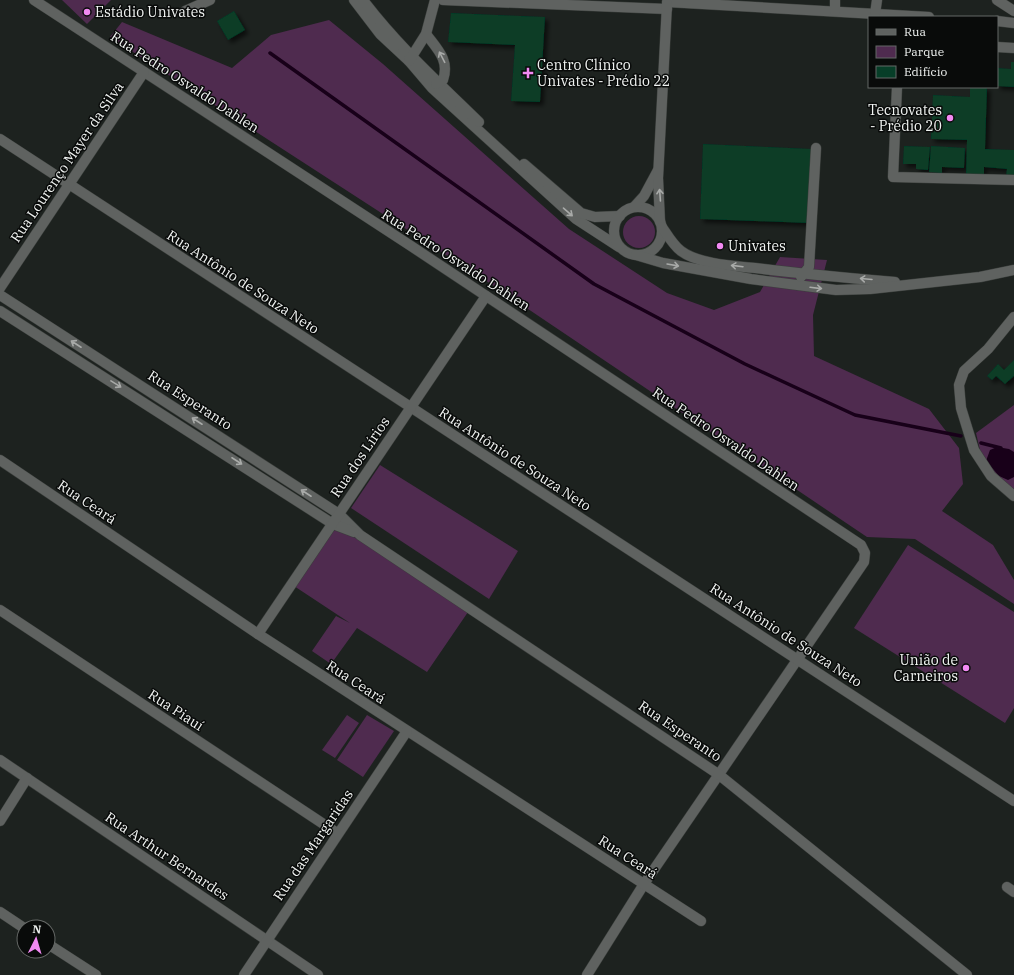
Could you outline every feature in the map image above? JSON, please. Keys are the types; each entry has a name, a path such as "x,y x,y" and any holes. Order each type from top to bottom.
{"street":[{"name":"Rua Pedro Osvaldo Dahlen","path":"34,0 486,296 861,545 865,553 864,562 798,659"},
{"path":"185,11 210,0"},
{"path":"354,0 380,34 440,83 532,172 582,213 595,217 620,216"},
{"path":"363,0 410,58 426,82 576,219 629,254 670,265 789,285 836,290 870,289 919,284 980,277 1014,270"},
{"path":"410,58 426,34 435,0"},
{"path":"443,0 667,4 835,11 911,16"},
{"path":"835,0 835,11"},
{"path":"875,14 877,0"},
{"path":"997,0 1014,11"},
{"path":"636,255 648,254 658,246 661,240 659,168 667,4"},
{"path":"998,21 1014,23"},
{"path":"426,34 446,62 446,73 444,80 435,84 426,82"},
{"path":"998,47 1014,48"},
{"name":"Rua Lourenço Mayer da Silva","path":"0,288 144,72"},
{"path":"897,88 893,177 1014,180"},
{"name":"Rua Antônio de Souza Neto","path":"0,139 1014,801"},
{"path":"789,285 804,274 809,267 816,148"},
{"path":"634,208 644,196 659,168"},
{"path":"619,246 614,235 614,229 620,216 628,209 647,209 652,212 661,224 673,244 682,252 700,259 729,265 804,274 919,284"},
{"name":"Rua Esperanto","path":"0,295 224,438 339,514 360,535 718,774 966,975"},
{"name":"Rua dos Lírios","path":"258,634 486,296"},
{"name":"Rua Esperanto","path":"0,311 217,448 333,524 360,535"},
{"path":"1014,317 988,349 964,371 960,385 960,408 974,450 990,476 1014,496"},
{"path":"91,369 98,358"},
{"path":"217,448 224,438"},
{"name":"Rua Ceará","path":"0,460 258,634 407,732 701,921"},
{"name":"Rua Piauí","path":"0,610 337,833"},
{"path":"587,975 644,884 798,659"},
{"name":"Rua das Margaridas","path":"244,975 337,833 407,732"},
{"name":"Rua Arthur Bernardes","path":"0,760 318,975"},
{"path":"0,821 27,778"},
{"path":"0,912 16,923"},
{"path":"56,949 96,975"}],"green space":[{"name":"Estádio Univates","path":"62,0 111,0 87,24"},
{"path":"329,20 383,64 569,229 667,293 714,310 760,292 780,257 827,260 813,315 814,356 929,409 959,448 963,484 942,511 993,545 1014,580 1014,604 915,539 867,537 494,286 110,37 122,22 232,68 271,35"},
{"path":"642,216 648,218 653,223 655,232 653,241 648,246 636,248 630,246 625,241 623,229 625,223 630,218"},
{"path":"1014,405 1014,489 1005,484 983,463 976,433"},
{"path":"380,465 518,551 489,599 351,508"},
{"path":"336,525 468,612 427,672 357,628 331,664 312,651 336,616 350,623 294,586"},
{"name":"União de Carneiros","path":"908,545 1014,612 1014,708 1005,723 854,628"},
{"path":"347,715 359,723 335,758 322,750"},
{"path":"367,715 394,731 363,777 337,760"}],"shaded area":[{"path":"997,447 1009,449 1014,452 1014,477 1008,480 999,476 986,461 990,450"}],"building":[{"path":"234,11 245,30 228,40 217,21"},
{"name":"Centro Clínico Univates - Prédio 22","path":"451,13 545,17 540,102 511,101 515,45 448,42"},
{"path":"1011,62 1014,62 1014,87 998,86 998,68 1011,69"},
{"path":"970,88 987,88 985,149 1014,150 1014,177 1006,177 1007,169 984,167 984,176 966,176 967,140 931,139 933,95 970,97"},
{"path":"703,144 812,149 809,223 700,219"},
{"path":"904,146 930,147 928,170 916,169 916,164 903,164"},
{"path":"931,146 965,148 964,168 942,167 942,173 929,172"},
{"path":"1014,360 1014,376 1005,384 996,376 992,380 987,376 998,364 1004,370"}],"waterway":[{"path":"270,53 594,284 745,364 855,415 961,436"},
{"path":"981,443 1001,448"}],"place":[{"name":"Estádio Univates","path":"87,12"},
{"name":"Centro Clínico Univates - Prédio 22","path":"528,73"},
{"name":"Tecnovates - Prédio 20","path":"950,118"},
{"name":"Univates","path":"720,246"},
{"name":"União de Carneiros","path":"966,668"}]}
